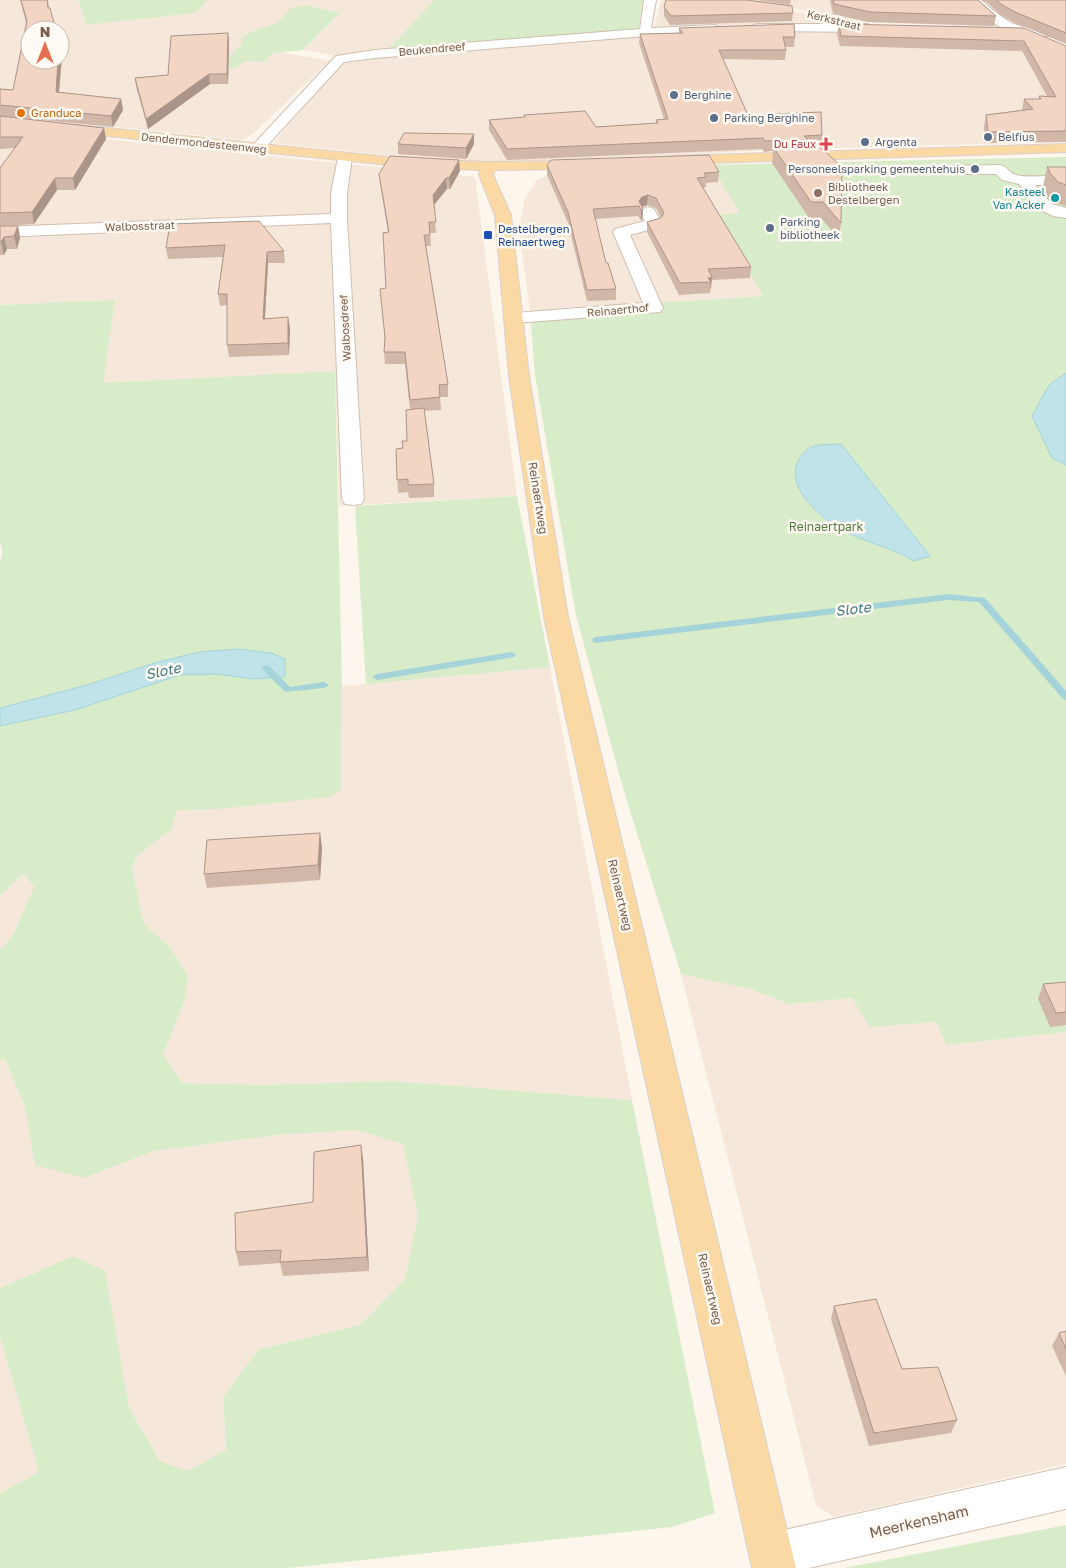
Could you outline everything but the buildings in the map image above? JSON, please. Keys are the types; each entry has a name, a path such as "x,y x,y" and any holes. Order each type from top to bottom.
{"main road":[{"name":"Dendermondesteenweg","path":"0,121 408,163 463,171 488,169 516,173 571,165 598,164"},
{"path":"659,161 1066,148"},
{"name":"Reinaertweg","path":"488,169 488,182 507,206 519,376 556,616 773,1562"}],"street":[{"path":"646,32 645,24 650,0"},
{"path":"974,0 1000,22 1056,45"},
{"name":"Kerkstraat","path":"750,28 873,28 822,16"},
{"name":"Beukendreef","path":"257,148 340,59 374,54 646,32 731,29"},
{"path":"994,32 1066,31"},
{"name":"Walbosdreef","path":"345,158 339,193 339,218 353,498"},
{"path":"952,170 1000,169 1006,177 1024,180 1066,180"},
{"path":"1024,180 1046,208 1052,212 1066,213"},
{"name":"Reinaerthof","path":"515,318 654,308 621,232 654,224 648,212"},
{"name":"Walbosstraat","path":"0,232 339,218"},
{"name":"Meerkensham","path":"773,1562 1066,1488"}],"shaded area":[{"path":"0,0 78,0 85,25 195,13 208,0 434,0 387,51 337,56 303,50 340,13 335,12 287,14 281,22 246,34 239,49 233,53 237,67 245,61 265,62 272,53 279,52 333,61 321,69 254,133 243,140 0,115"},
{"path":"661,0 705,0 803,13 850,24 654,29"},
{"path":"735,0 961,0 985,21 997,27 856,22 794,8"},
{"path":"749,30 1013,33 1066,60 1066,142 796,149 507,163 405,157 273,143 342,62 497,46"},
{"path":"0,128 475,177 517,496 339,506 335,371 102,383 115,300 0,305"},
{"path":"711,165 741,214 715,216 763,296 530,311 519,230 524,201 536,181 552,172"},
{"path":"550,667 632,1100 392,1081 263,1085 182,1083 163,1055 185,999 170,947 144,924 132,868 138,855 172,829 177,810 219,809 341,790 342,686"},
{"path":"24,873 34,887 13,935 0,950 0,896"},
{"path":"681,974 750,989 789,1004 852,998 870,1027 936,1022 946,1045 1066,1032 1066,1464 834,1517 816,1505"},
{"path":"0,1059 5,1060 25,1107 35,1164 84,1178 154,1151 278,1135 356,1130 403,1144 418,1216 405,1279 360,1325 259,1349 223,1397 226,1450 187,1471 160,1461 129,1408 120,1364 73,1256 0,1288"},
{"path":"0,1337 39,1472 0,1493"}],"green space":[{"path":"78,0 208,0 195,13 86,25"},
{"path":"434,0 643,0 638,31 387,51"},
{"path":"306,5 340,13 303,50 273,53 265,62 245,61 237,67 228,69 225,60 242,44 241,39 247,34 274,24 285,16 289,9"},
{"name":"Reinaertpark","path":"1066,157 1066,1032 946,1045 936,1022 870,1027 852,998 789,1004 750,989 681,974 625,795 576,616 535,375 530,311 763,296 715,215 740,213 711,165"},
{"path":"115,300 103,383 335,371 342,686 341,790 329,797 219,809 177,810 172,829 138,855 132,868 144,924 170,947 188,975 185,999 163,1055 182,1083 263,1085 392,1081 632,1100 715,1513 672,1527 288,1568 0,1568 0,1493 39,1472 0,1337 0,1288 73,1256 105,1271 129,1408 160,1461 187,1471 226,1450 223,1397 259,1349 360,1325 405,1279 418,1216 403,1144 356,1130 278,1135 154,1151 84,1178 35,1165 25,1107 5,1060 0,1059 0,950 13,935 34,887 24,873 0,896 0,726 75,710 180,675 218,674 252,679 284,677 154,663 87,685 0,708 0,563 2,551 0,543 0,305"},
{"path":"517,496 550,667 366,684 355,506"},
{"path":"1066,1525 1066,1568 844,1568"}],"water":[{"path":"1066,373 1066,465 1052,458 1032,416 1049,385"},
{"path":"827,444 841,444 930,556 914,561 853,535 826,520 809,503 797,484 795,474 797,464 809,448"},
{"path":"238,649 271,653 285,659 285,677 252,679 218,674 180,675 75,710 0,726 0,708 87,685 154,663 199,652"}],"waterway":[{"name":"Slote","path":"595,640 948,597 982,600 1066,697"},
{"name":"Slote","path":"377,677 511,655"},
{"name":"Slote","path":"266,668 288,690 324,685"}],"place":[{"name":"Berghine","path":"674,95"},
{"name":"Granduca","path":"21,113"},
{"name":"Parking Berghine","path":"714,118"},
{"name":"Belfius","path":"988,137"},
{"name":"Argenta","path":"865,142"},
{"name":"Du Faux","path":"826,144"},
{"name":"Personeelsparking gemeentehuis","path":"975,169"},
{"name":"Bibliotheek Destelbergen","path":"818,193"},
{"name":"Kasteel Van Acker","path":"1055,198"},
{"name":"Parking bibliotheek","path":"770,228"},
{"name":"Destelbergen Reinaertweg","path":"488,235"}]}
